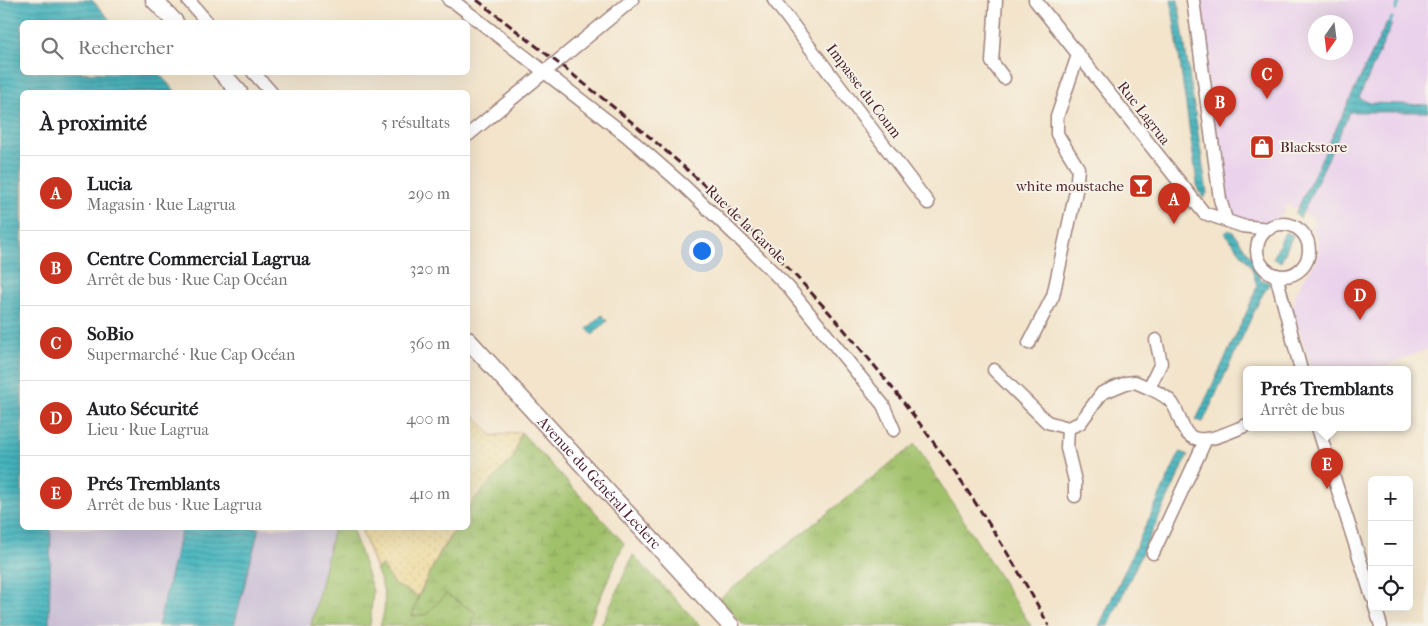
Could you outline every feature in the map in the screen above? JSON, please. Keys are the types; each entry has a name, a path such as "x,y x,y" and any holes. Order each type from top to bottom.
{"main road":[{"path":"154,0 173,20"},
{"path":"224,75 237,90"},
{"name":"Avenue du Général Leclerc","path":"470,342 731,626"}],"street":[{"path":"188,0 205,20"},
{"name":"Rue de la Garole","path":"449,0 457,4 626,136 670,174 782,281 884,404 894,430"},
{"path":"470,133 632,0"},
{"name":"Impasse du Coum","path":"774,0 928,203"},
{"path":"996,0 992,62 1004,78"},
{"name":"Rue Lagrua","path":"1036,0 1204,213 1242,226 1269,229"},
{"path":"1193,0 1220,199 1226,220"},
{"path":"1029,343 1053,296 1076,191 1078,168 1057,134 1057,117 1078,55"},
{"path":"256,75 269,90"},
{"path":"1285,224 1301,231 1307,240 1309,248 1304,266 1287,276 1276,275 1266,270 1260,262 1257,246 1260,237 1269,229 1285,224"},
{"path":"1242,226 1257,246"},
{"path":"1284,306 1296,272"},
{"path":"1276,275 1300,366"},
{"path":"1149,388 1161,363 1156,340"},
{"path":"994,370 1047,422 1068,428 1080,423 1097,398 1108,390 1135,382 1172,402 1184,431 1195,438 1206,439 1243,426"},
{"path":"1068,428 1067,448 1075,481 1075,496"},
{"path":"1319,431 1368,584"},
{"path":"1153,553 1206,439"},
{"path":"1376,611 1381,626"}],"shaded area":[{"path":"1195,0 1428,0 1428,349 1386,366 1312,366 1292,309 1297,291 1315,263 1319,253 1318,239 1312,228 1314,218 1286,204 1283,214 1277,220 1266,223 1247,222 1235,216 1225,202"},
{"path":"51,530 182,530 158,626 49,626"},
{"path":"258,530 334,530 311,626 234,626"}],"green space":[{"path":"521,432 624,543 588,626 472,626 476,613 446,594 427,614 412,616 431,570 455,530 470,530 470,506 474,499 513,458"},
{"path":"915,444 1031,626 744,626 719,599"},
{"path":"334,530 353,530 373,591 370,626 311,626"},
{"path":"633,555 699,624 701,626 601,626"},
{"path":"382,565 394,584 418,596 413,616 427,614 446,593 476,613 472,626 380,626 385,603 382,584 376,569"}],"sand":[{"path":"470,411 492,436 521,432 513,458 470,506"},
{"path":"362,530 455,530 442,548 418,596 394,584 382,565 376,569"}],"water":[{"path":"0,0 92,0 110,20 20,20 20,75 160,75 174,90 20,90 20,530 51,530 49,626 0,626"},
{"path":"1171,0 1178,0 1207,193 1204,198 1198,190"},
{"path":"1387,22 1392,24 1359,98 1370,103 1428,105 1428,112 1350,112 1300,218 1295,214"},
{"path":"1228,230 1233,232 1255,262 1260,279 1269,282 1269,284 1260,299 1203,422 1196,420 1250,305 1257,286 1251,266 1225,233"},
{"path":"1285,232 1293,235 1281,262 1273,259"},
{"path":"602,315 607,321 593,335 587,329"},
{"path":"1180,452 1188,455 1108,626 1099,626"},
{"path":"182,530 258,530 234,626 158,626"}],"waterway":[{"path":"1396,10 1400,0"},
{"path":"1388,26 1392,18"}],"railway":[{"path":"477,0 602,98 693,175 770,249 816,298 902,401 942,455 1016,567 1049,626"}],"place":[{"name":"SoBio","path":"1267,99"},
{"name":"Centre Commercial Lagrua","path":"1220,127"},
{"name":"Blackstore","path":"1262,147"},
{"name":"white moustache","path":"1141,186"},
{"name":"Lucia","path":"1174,224"},
{"name":"Auto Sécurité","path":"1360,320"},
{"name":"Prés Tremblants","path":"1327,489"}]}
